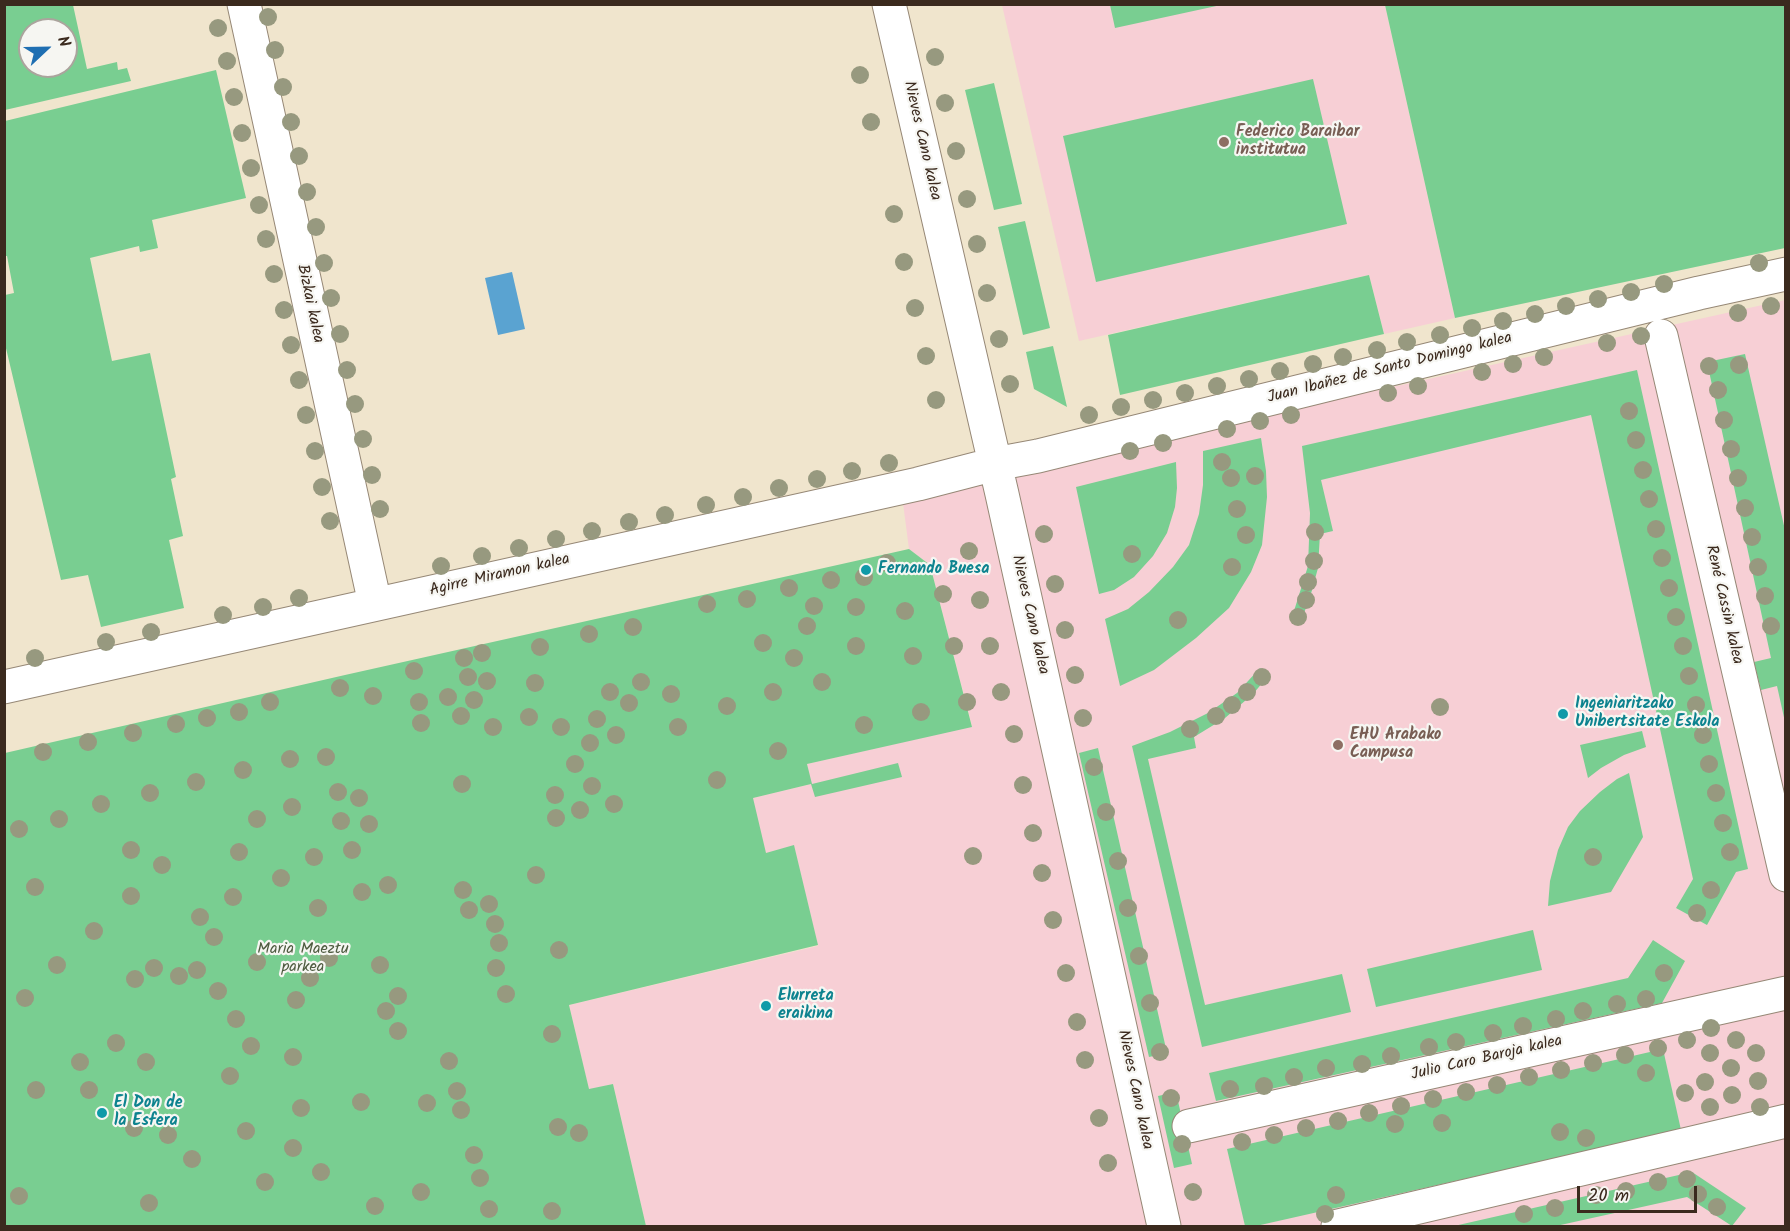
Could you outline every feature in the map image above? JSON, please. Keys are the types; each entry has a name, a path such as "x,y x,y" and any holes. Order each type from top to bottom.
{"street":[{"name":"Bizkai kalea","path":"244,4 375,604"},
{"name":"Nieves Cano kalea","path":"889,4 995,464 1164,1227"},
{"name":"Juan Ibañez de Santo Domingo kalea","path":"995,464 1038,456 1698,293 1785,274"},
{"name":"René Cassin kalea","path":"1661,336 1785,874"},
{"name":"Agirre Miramon kalea","path":"4,687 918,484 995,464"},
{"name":"Julio Caro Baroja kalea","path":"1189,1126 1785,993"},
{"path":"1338,1227 1785,1121"}],"shaded area":[{"name":"Federico Baraibar institutua","path":"1002,5 1385,5 1455,318 1384,334 1369,275 1079,341"},
{"name":"EHU Arabako Campusa","path":"1785,300 1785,1226 646,1226 613,1084 589,1090 569,1005 818,946 794,846 766,854 752,798 811,784 807,764 972,726 930,565 909,549 903,503 1090,454"}],"green space":[{"path":"1110,4 1221,5 1115,28"},
{"path":"4,5 73,5 76,18 18,18 18,78 78,78 78,28 87,69 117,62 118,70 127,68 131,81 5,110"},
{"path":"1385,5 1785,5 1785,248 1455,318"},
{"path":"216,70 246,198 152,220 158,248 140,252 139,246 90,258 112,361 150,353 176,477 171,479 183,536 169,540 184,608 101,627 88,575 61,580 5,344 5,295 14,293 7,256 5,256 5,121"},
{"path":"1313,79 1347,224 1096,282 1063,136"},
{"path":"994,83 1022,204 994,210 965,90"},
{"path":"1025,221 1050,328 1023,335 998,227"},
{"path":"1369,275 1384,334 1120,395 1108,335"},
{"path":"1053,346 1067,407 1034,389 1026,352"},
{"path":"1745,354 1785,530 1785,722 1777,686 1761,690 1754,662 1771,658 1707,362"},
{"path":"1637,370 1748,869 1736,872 1707,925 1676,908 1693,879 1591,415 1321,480 1333,531 1320,534 1318,568 1309,601 1303,615 1294,611 1308,566 1310,513 1302,446"},
{"path":"1261,438 1267,497 1262,545 1251,572 1229,608 1196,638 1154,670 1120,686 1105,619 1128,609 1149,592 1173,567 1189,545 1199,514 1203,485 1203,451"},
{"path":"1176,462 1175,507 1167,533 1153,556 1134,577 1114,590 1099,594 1076,487"},
{"name":"Maria Maeztu parkea","path":"909,549 930,565 972,727 807,764 812,784 898,763 902,777 815,797 811,784 753,798 766,853 794,845 818,945 569,1005 589,1089 613,1084 646,1226 5,1226 5,753"},
{"path":"1260,668 1269,675 1253,694 1225,718 1194,737 1196,748 1148,759 1205,1005 1342,974 1351,1012 1202,1047 1132,746 1170,732 1208,713 1237,693"},
{"path":"1642,731 1646,747 1624,755 1588,778 1580,745"},
{"path":"1098,748 1167,1053 1149,1057 1079,753"},
{"path":"1629,773 1643,837 1611,892 1548,906 1550,881 1558,850 1568,827 1580,811 1600,792"},
{"path":"1533,930 1542,970 1376,1007 1367,969"},
{"path":"1653,940 1685,961 1662,1003 1216,1101 1209,1073 1628,978"},
{"path":"1663,1049 1681,1130 1256,1226 1245,1226 1227,1149"},
{"path":"1176,1092 1192,1164 1174,1168 1158,1096"},
{"path":"1692,1172 1746,1208 1732,1226 1687,1197 1556,1226 1454,1226"}],"water":[{"path":"512,272 525,329 498,335 485,278"}],"place":[{"name":"Federico Baraibar institutua","path":"1224,142"},
{"name":"Fernando Buesa","path":"866,570"},
{"name":"Ingeniaritzako Unibertsitate Eskola","path":"1563,714"},
{"name":"EHU Arabako Campusa","path":"1338,745"},
{"name":"Elurreta eraikina","path":"766,1006"},
{"name":"El Don de la Esfera","path":"102,1113"}]}
